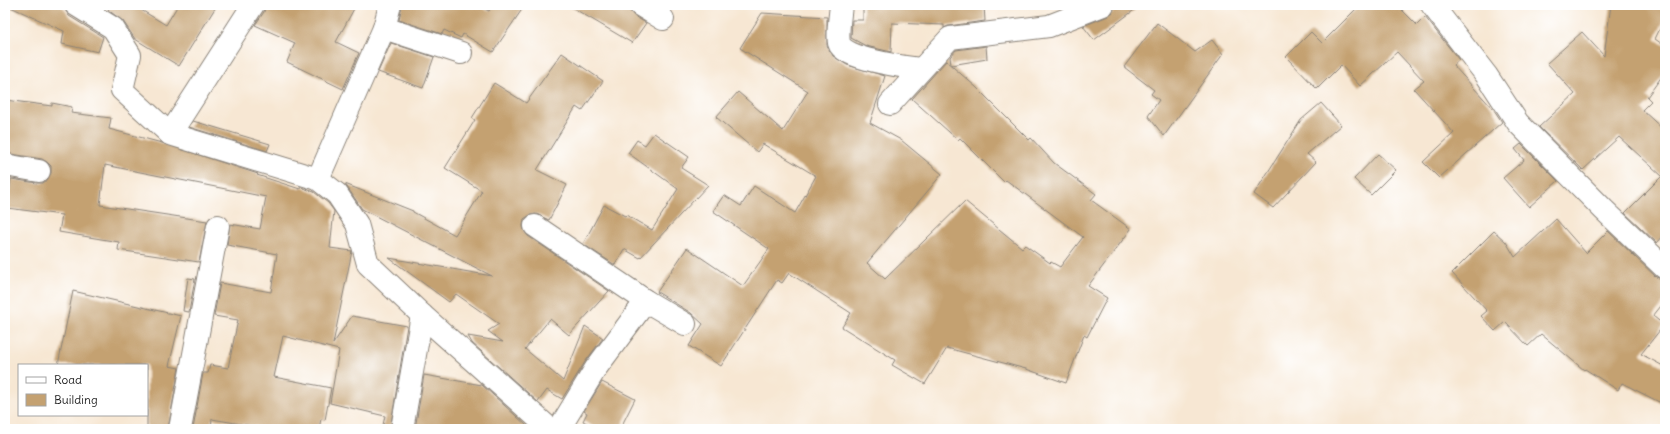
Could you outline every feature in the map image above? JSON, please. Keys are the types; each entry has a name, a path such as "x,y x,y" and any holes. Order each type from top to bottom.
{"street":[{"path":"76,5 113,28 130,55 122,90 170,134 318,179 337,194 357,224 368,264 422,315 550,429"},
{"path":"170,134 253,5"},
{"path":"318,179 384,28 390,5"},
{"path":"640,5 663,19"},
{"path":"840,5 839,43 843,49 875,62 920,69"},
{"path":"890,104 920,69 950,38 1049,26 1103,5"},
{"path":"1432,5 1487,76 1518,123 1604,210 1665,268"},
{"path":"384,28 461,53"},
{"path":"5,165 39,171"},
{"path":"180,429 218,226"},
{"path":"535,226 646,301 685,324"},
{"path":"559,429 596,368 646,301"},
{"path":"402,429 422,315"}],"building":[{"path":"6,5 59,5 64,8 69,16 103,37 98,52 62,44 64,31"},
{"path":"111,5 133,5 166,25 178,5 217,5 179,66 135,39 123,21 108,10"},
{"path":"265,5 356,5 336,42 359,53 343,89 287,62 295,43 255,25 264,12"},
{"path":"402,5 476,5 489,11 493,5 525,5 493,52 463,34 461,38 444,30 442,34 399,20"},
{"path":"568,5 623,5 628,8 634,16 646,23 632,43"},
{"path":"863,5 984,5 985,21 948,26 944,28 944,25 892,23 891,52 866,46 851,38 852,20 863,20"},
{"path":"1115,5 1141,5 1094,40 1083,26 1108,16 1113,12"},
{"path":"1360,5 1397,5 1417,25 1425,17 1459,60 1453,65 1494,110 1502,122 1439,178 1423,162 1454,133 1414,89 1424,81 1397,52 1360,86 1341,65 1317,89 1286,57 1311,32 1322,43"},
{"path":"1611,5 1665,5 1665,18 1655,39 1665,46 1665,72 1647,97 1651,101 1642,110 1665,131 1665,234 1657,243 1625,213 1662,176 1619,137 1583,170 1539,127 1575,94 1547,63 1582,32 1604,56"},
{"path":"762,13 827,17 827,45 833,56 847,65 885,76 870,123 901,140 942,174 867,263 885,279 965,201 1022,248 1025,245 1050,263 1051,262 1060,267 1083,237 1006,180 1004,182 960,138 958,140 912,99 946,61 976,87 1029,140 1031,138 1054,163 1096,194 1091,200 1131,229 1088,286 1107,298 1087,337 1084,335 1066,383 1026,369 947,348 925,384 892,365 895,360 842,327 851,313 789,273 782,283 777,280 721,366 689,346 703,324 691,313 657,292 687,248 743,286 769,249 713,211 724,195 741,206 754,186 795,213 816,176 763,144 757,152 716,117 738,92 783,131 808,91 740,48"},
{"path":"1157,23 1195,52 1212,40 1223,54 1164,136 1148,116 1159,100 1151,94 1154,90 1124,67"},
{"path":"391,43 434,57 423,88 378,72"},
{"path":"986,46 987,59 951,65 950,57 956,50"},
{"path":"562,53 603,81 582,111 576,107 537,170 567,185 549,220 536,214 530,215 524,219 523,226 524,231 528,236 609,291 569,335 550,319 525,349 563,381 585,326 603,338 585,362 562,399 547,390 538,402 472,343 468,336 503,342 488,331 499,324 456,294 449,302 389,258 492,276 362,209 345,184 413,211 455,235 482,191 445,168 475,120 472,118 494,83 526,103"},
{"path":"5,100 52,106 52,103 72,107 71,113 111,118 109,129 162,143 300,189 301,187 314,192 328,203 334,211 330,248 352,251 333,344 352,316 407,326 390,429 382,429 385,416 330,403 339,350 283,336 274,377 331,388 325,420 321,419 319,429 270,429 212,419 211,429 193,429 203,373 208,373 210,365 228,368 238,320 214,316 220,283 271,292 277,254 227,245 230,224 260,229 266,197 105,165 100,205 207,221 199,262 118,250 119,242 59,232 62,215 7,208 11,179 43,183 48,179 51,173 51,166 42,159 5,153"},
{"path":"1321,103 1341,125 1307,154 1316,162 1273,208 1254,194 1301,120"},
{"path":"193,121 270,144 267,151 189,127"},
{"path":"654,133 689,157 681,168 708,185 640,258 624,249 615,265 583,244 604,205 625,216 626,215 652,230 678,189 628,153 637,140 645,145"},
{"path":"1521,144 1558,181 1529,207 1503,178 1524,160 1515,149"},
{"path":"1378,154 1396,170 1371,195 1354,179"},
{"path":"1556,219 1586,253 1608,231 1656,277 1665,280 1665,301 1653,316 1664,325 1641,354 1665,367 1665,405 1622,383 1618,390 1585,369 1584,370 1541,334 1528,346 1505,322 1495,331 1481,316 1487,311 1452,273 1494,231 1506,242 1515,257"},
{"path":"188,278 195,279 189,312 183,311"},
{"path":"73,291 181,316 169,366 179,368 168,429 147,429 148,364 58,364"},
{"path":"424,375 482,385 527,426 527,429 415,429"},
{"path":"602,382 635,399 620,429 598,429 583,421 587,413 584,411"}]}
